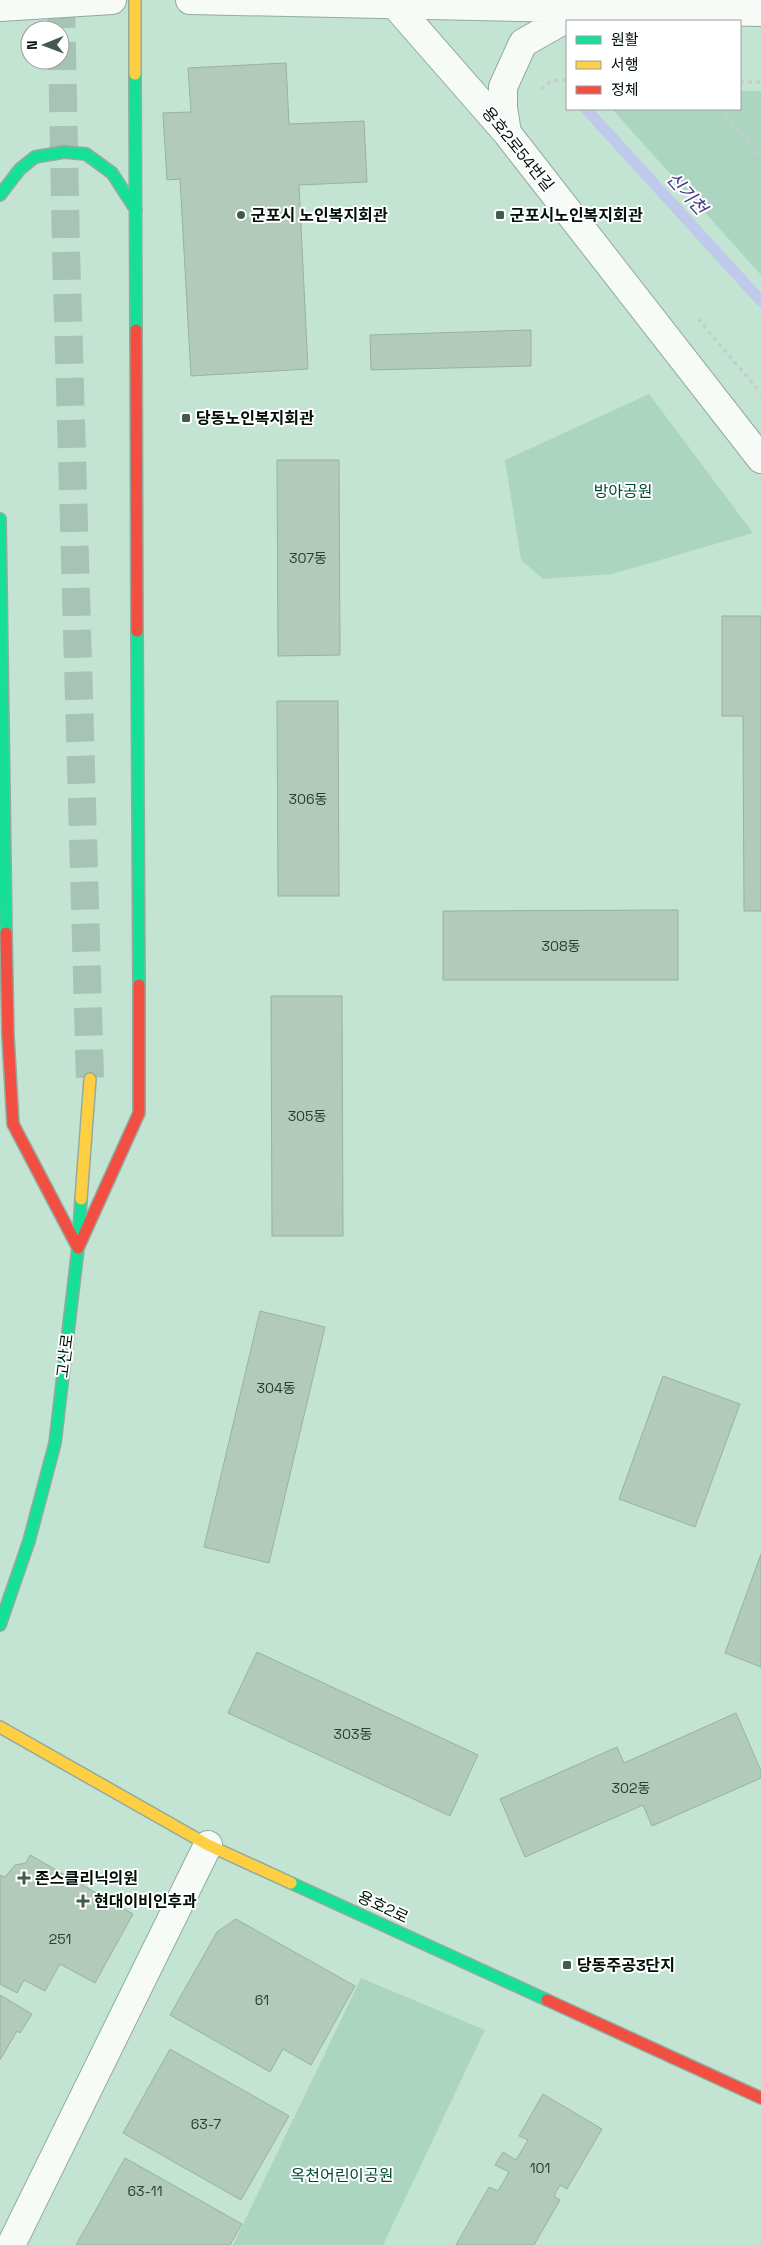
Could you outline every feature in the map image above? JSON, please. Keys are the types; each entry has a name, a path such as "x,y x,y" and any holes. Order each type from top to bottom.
{"street":[{"path":"0,7 112,0"},
{"path":"78,1248 139,1113 135,0"},
{"path":"190,0 396,6 587,7 761,12"},
{"name":"용호2로54번길","path":"396,6 507,133 761,459"},
{"path":"507,133 503,108 503,87 523,44 587,7"},
{"path":"0,195 20,169 35,157 64,152 86,154 112,173 136,210"},
{"path":"0,519 4,1035 13,1124 78,1248"},
{"name":"고산로","path":"0,1626 29,1541 55,1443 78,1248 90,1080"},
{"name":"용호2로","path":"0,1727 208,1845 761,2098"},
{"path":"12,2245 208,1845"}],"path":[{"path":"741,82 761,82"},
{"path":"721,110 761,157"}],"green space":[{"path":"741,91 761,91 761,275 613,110 741,110"},
{"name":"방아공원","path":"649,394 753,533 612,574 543,579 521,560 505,460"},
{"name":"옥천어린이공원","path":"361,1978 485,2030 383,2245 233,2245"}],"building":[{"name":"군포시 노인복지회관","path":"286,63 289,124 364,121 367,182 299,185 308,369 191,376 180,179 167,180 163,113 191,112 188,68"},
{"path":"531,330 531,366 371,370 370,335"},
{"path":"277,460 339,460 340,655 278,656"},
{"path":"722,616 761,616 761,911 744,911 743,716 722,716"},
{"path":"277,701 338,701 339,896 278,896"},
{"path":"678,910 678,980 443,980 443,911"},
{"path":"271,996 342,996 343,1236 272,1236"},
{"path":"260,1311 325,1327 269,1563 204,1547"},
{"path":"663,1376 740,1404 695,1527 619,1499"},
{"path":"761,1554 761,1667 725,1653"},
{"path":"257,1652 478,1755 450,1816 228,1713"},
{"path":"736,1713 761,1771 761,1778 652,1826 643,1805 525,1857 500,1799 617,1747 624,1763"},
{"path":"30,1855 133,1914 95,1983 60,1964 45,1991 24,1980 17,1993 0,1984 0,1875 5,1877 15,1865 26,1863"},
{"path":"236,1919 355,1986 311,2065 283,2049 270,2072 170,2015 217,1932"},
{"path":"0,1995 32,2014 20,2033 17,2031 0,2060"},
{"path":"170,2049 289,2116 241,2200 123,2133"},
{"path":"543,2094 602,2129 567,2189 560,2185 554,2196 560,2200 534,2245 456,2245 489,2187 498,2191 509,2172 495,2165 503,2152 516,2160 528,2140 519,2136"},
{"path":"125,2158 242,2224 230,2245 76,2245"}],"waterway":[{"name":"신기천","path":"587,110 761,301"}],"tunnel":[{"path":"61,0 66,249 90,1079"}],"traffic: fast":[{"path":"135,74 136,330"},
{"path":"0,195 20,169 35,157 64,152 86,154 112,173 136,210"},
{"path":"0,519 6,933"},
{"path":"137,631 139,985"},
{"path":"0,1625 29,1541 55,1443 78,1248 81,1199"},
{"path":"291,1883 547,2000"}],"traffic: slow":[{"path":"135,0 135,74"},
{"path":"81,1199 90,1079"},
{"path":"0,1727 208,1845 291,1883"}],"traffic: jam":[{"path":"136,330 137,631"},
{"path":"6,933 8,1036 13,1124 78,1248"},
{"path":"78,1248 139,1113 139,985"},
{"path":"547,2000 761,2098"}],"place":[{"name":"군포시 노인복지회관","path":"241,215"},
{"name":"군포시노인복지회관","path":"500,215"},
{"name":"당동노인복지회관","path":"186,418"},
{"name":"존스클리닉의원","path":"24,1878"},
{"name":"현대이비인후과","path":"83,1901"},
{"name":"당동주공3단지","path":"567,1965"}]}
